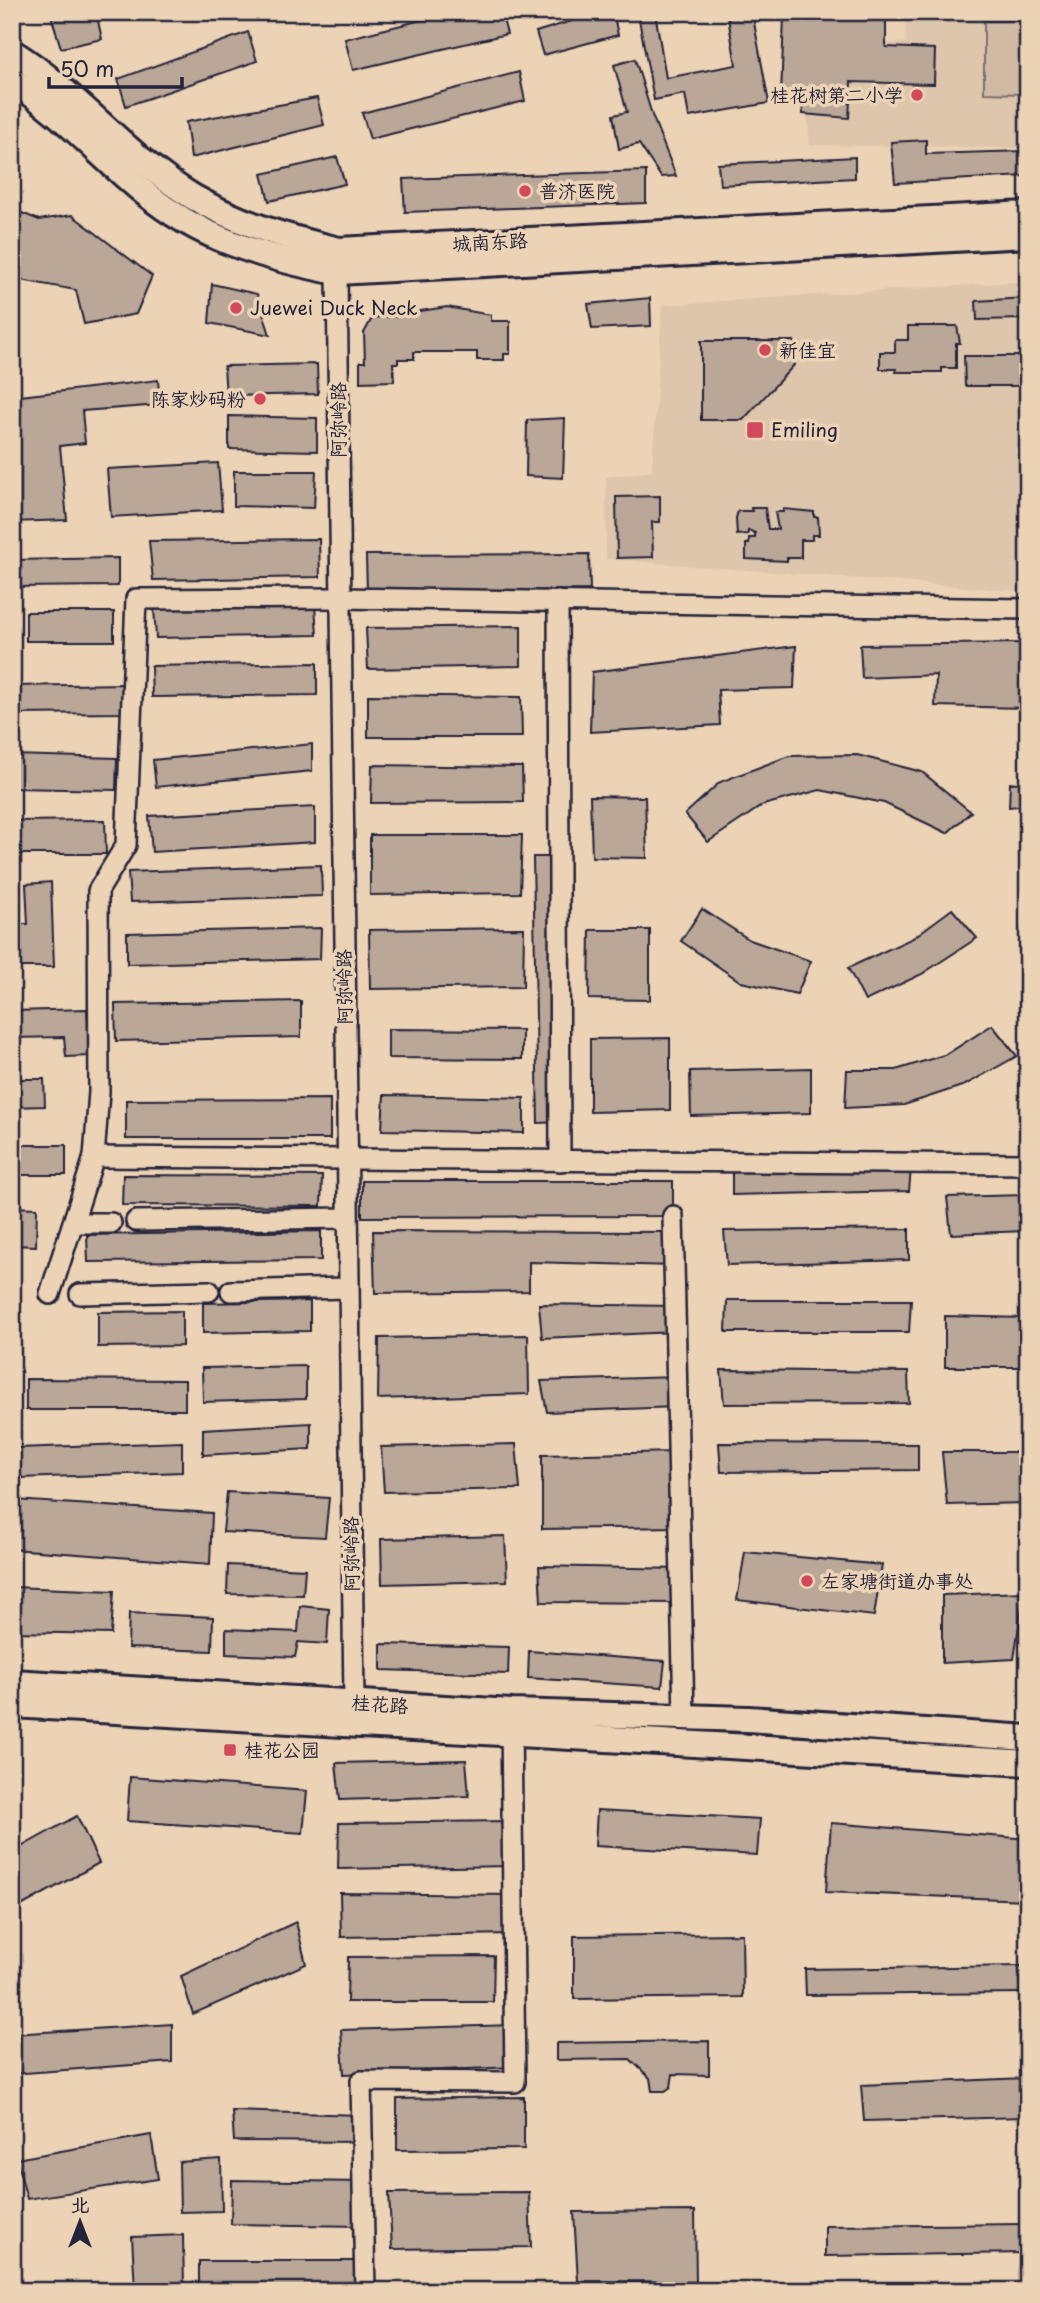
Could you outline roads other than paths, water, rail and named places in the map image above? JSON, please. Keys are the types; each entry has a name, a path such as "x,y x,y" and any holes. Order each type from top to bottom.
{"main road":[{"name":"城南东路","path":"12,52 58,84 165,177 193,197 243,222 339,250 1028,214"},
{"name":"城南东路","path":"12,80 55,110 138,187 181,218 245,250 337,272 1028,235"},
{"name":"桂花路","path":"12,1682 354,1702 511,1724 685,1743"},
{"name":"桂花路","path":"12,1705 511,1724 684,1718 748,1719 1028,1738"},
{"path":"684,1718 739,1709 1028,1725"},
{"path":"685,1743 1028,1763"},
{"path":"685,1743 737,1759 1028,1776"}],"street":[{"name":"阿弥岭路","path":"337,272 354,1702"},
{"path":"50,1294 94,1157 99,1093 98,891 126,845 136,599 339,598 1028,609"},
{"path":"558,601 560,1161"},
{"path":"94,1157 1028,1164"},
{"path":"673,1216 684,1718"},
{"path":"136,1221 347,1218"},
{"path":"74,1223 111,1223"},
{"path":"231,1291 348,1288"},
{"path":"80,1294 209,1291"},
{"path":"365,2291 361,2081 515,2082 511,1724"}],"place":[{"name":"桂花树第二小学","path":"917,95"},
{"name":"普济医院","path":"525,191"},
{"name":"Juewei Duck Neck","path":"236,308"},
{"name":"新佳宜","path":"765,350"},
{"name":"陈家炒码粉","path":"260,399"},
{"name":"Emiling","path":"755,430"},
{"name":"左家塘街道办事处","path":"807,1581"},
{"name":"桂花公园","path":"230,1750"}]}
